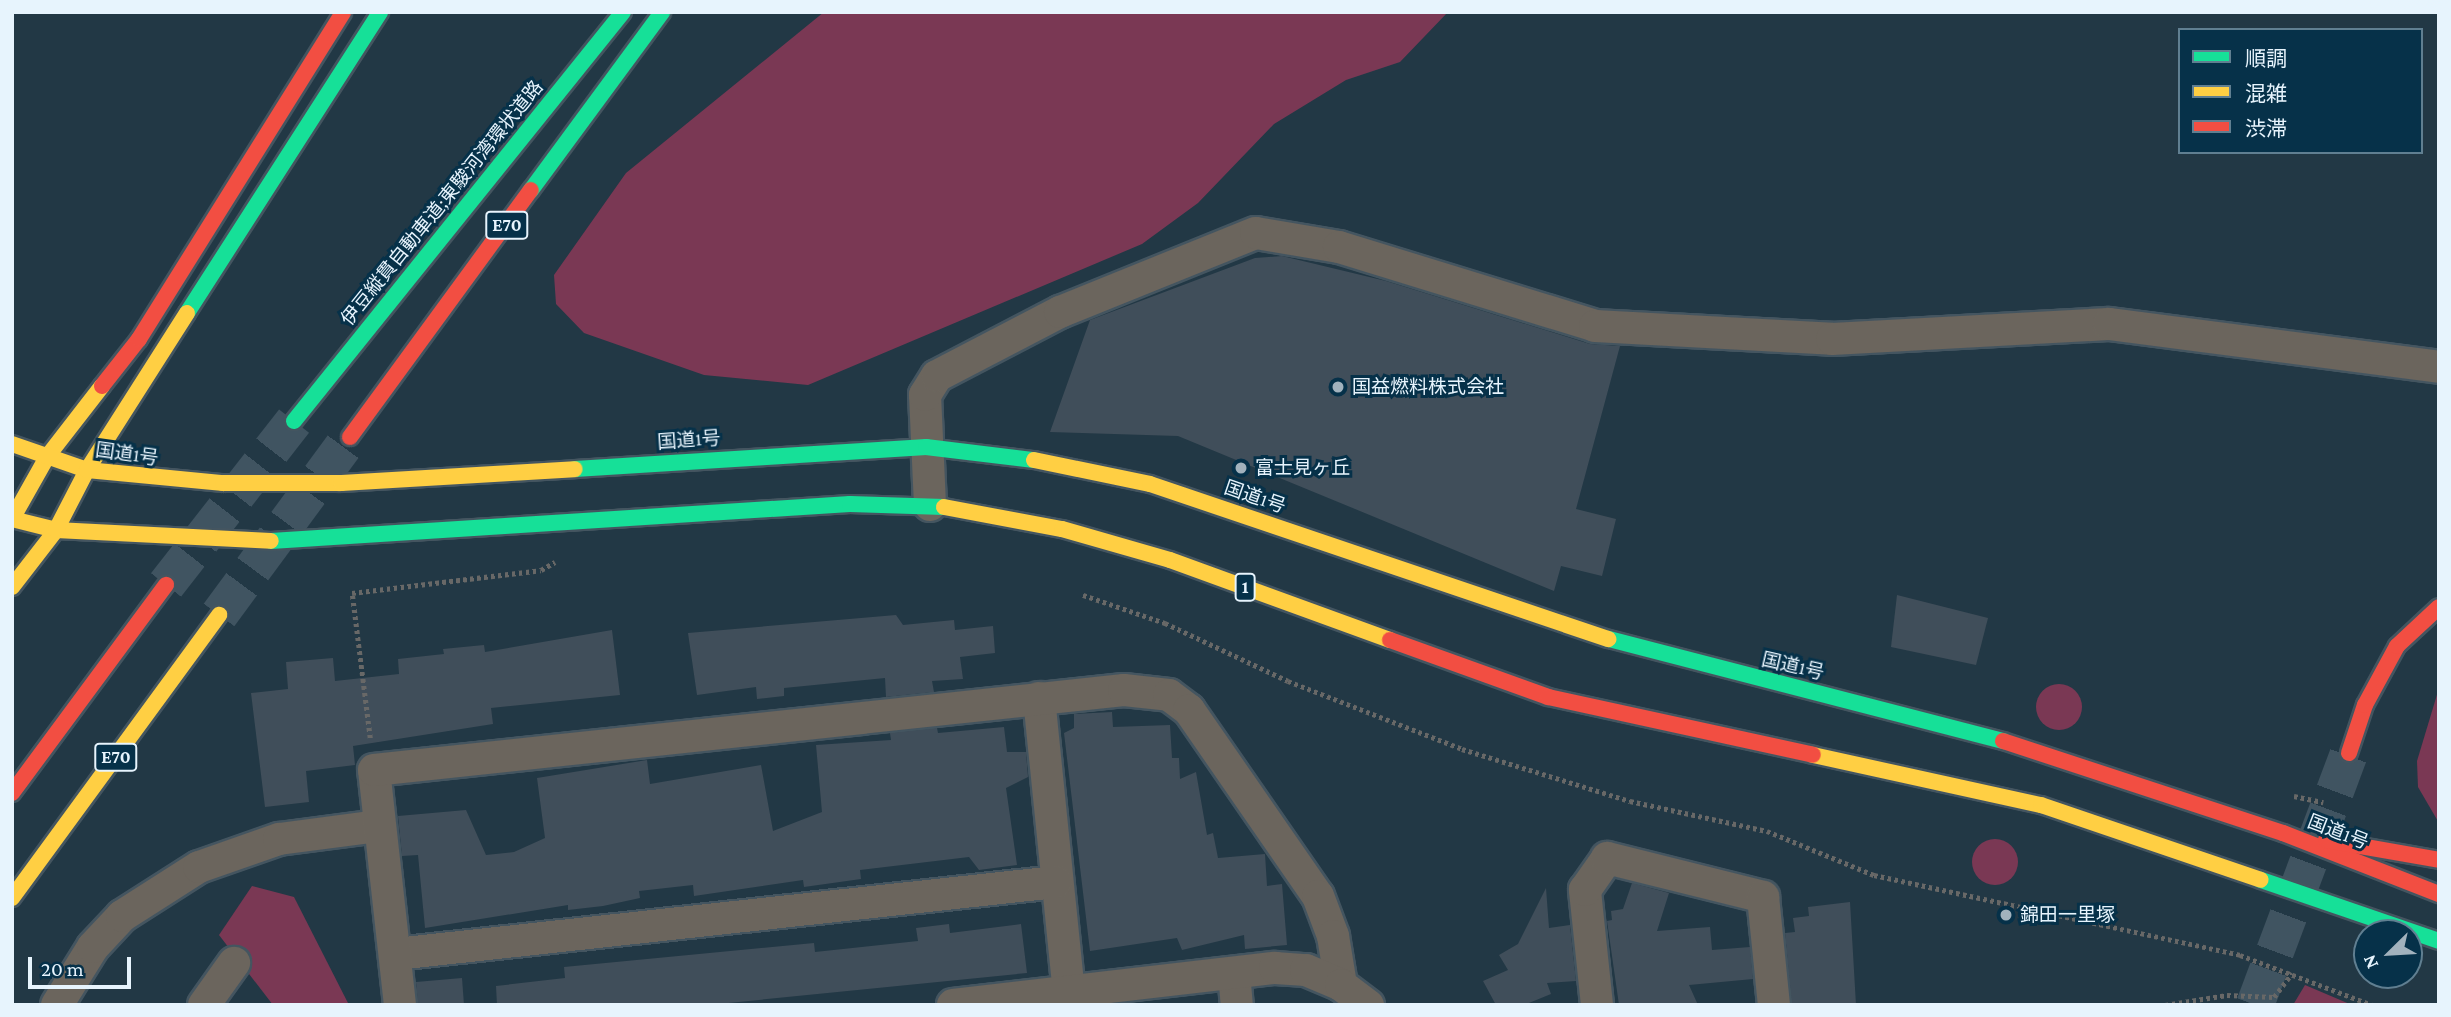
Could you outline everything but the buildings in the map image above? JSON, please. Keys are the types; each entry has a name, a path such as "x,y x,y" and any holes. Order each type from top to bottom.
{"main road":[{"path":"12,519 47,457 139,339 343,12"},
{"path":"12,587 56,530 87,471 380,12"},
{"name":"伊豆縦貫自動車道;東駿河湾環状道路","path":"294,421 623,12"},
{"name":"E70","path":"350,437 663,12"},
{"name":"国道1号","path":"12,444 87,471 146,480 341,483 926,447 1052,462 1150,484 1662,657 1953,725 2283,833 2439,894"},
{"name":"1","path":"12,519 56,530 300,542 850,504 930,505 1062,529 1170,560 1548,697 2041,805 2439,941"},
{"path":"12,793 166,585"},
{"path":"2349,753 2365,705 2397,646 2439,607"},
{"name":"E70","path":"12,898 219,615"},
{"path":"2283,833 2439,860"}],"street":[{"path":"930,505 925,395 937,376 1060,312 1256,233 1339,247 1595,326 1832,339 2109,324 2439,368"},
{"path":"400,1005 374,770 1039,698 1149,691 1169,695 1189,710 1318,896 1333,936 1341,985"},
{"path":"1039,698 1070,999"},
{"path":"57,1005 93,947 122,916 199,867 279,839 379,826"},
{"path":"1598,1005 1585,890 1607,858 1763,897 1774,1005"},
{"path":"396,954 1056,882"},
{"path":"204,1005 234,963"},
{"path":"953,1005 1070,999 1234,973 1306,970 1341,985 1368,1005"},
{"path":"1234,973 1237,1005"}],"path":[{"path":"374,770 352,593 541,570 560,559"},
{"path":"1083,595 1165,623 1288,681 1462,749 1630,801 1767,831 1874,875 2241,955 2372,1005"},
{"path":"2165,1005 2227,995 2274,997 2291,972"}],"shaded area":[{"path":"824,12 1448,12 1400,62 1346,80 1274,124 1198,203 1142,244 808,385 704,375 584,333 556,304 554,275 626,173"},
{"path":"2059,684 2075,691 2082,707 2075,723 2059,730 2043,723 2036,707 2043,691"},
{"path":"2439,688 2439,823 2418,787 2417,761"},
{"name":"錦田一里塚","path":"1995,839 2011,846 2018,862 2011,878 1995,885 1979,878 1972,862 1979,846"},
{"path":"252,886 294,897 349,1005 273,1005 219,935"},
{"path":"2305,985 2352,1005 2293,1005"}],"tunnel":[{"path":"166,585 294,421"},
{"path":"219,615 350,437"},
{"path":"2255,1005 2349,753"}],"traffic: fast":[{"path":"187,313 380,12"},
{"path":"294,421 623,12"},
{"path":"531,190 662,12"},
{"path":"575,469 926,447 1034,460"},
{"path":"271,541 850,504 944,507"},
{"path":"1609,639 2003,741"},
{"path":"2261,880 2439,941"}],"traffic: slow":[{"path":"12,587 56,530 87,470 187,313"},
{"path":"102,386 47,457 12,519 56,530 271,541"},
{"path":"12,444 87,470 223,483 341,483 575,469"},
{"path":"1034,460 1150,484 1609,639"},
{"path":"944,507 1062,529 1170,560 1390,640"},
{"path":"12,898 219,615"},
{"path":"1813,755 2041,805 2261,880"}],"traffic: jam":[{"path":"102,386 139,339 343,12"},
{"path":"350,437 531,190"},
{"path":"12,793 166,585"},
{"path":"2349,753 2365,705 2397,646 2439,607"},
{"path":"1390,640 1548,697 1813,755"},
{"path":"2003,741 2283,833 2439,894"},
{"path":"2326,840 2439,860"}],"place":[{"name":"国益燃料株式会社","path":"1338,387"},
{"name":"富士見ヶ丘","path":"1241,468"},
{"name":"錦田一里塚","path":"2006,915"}]}
